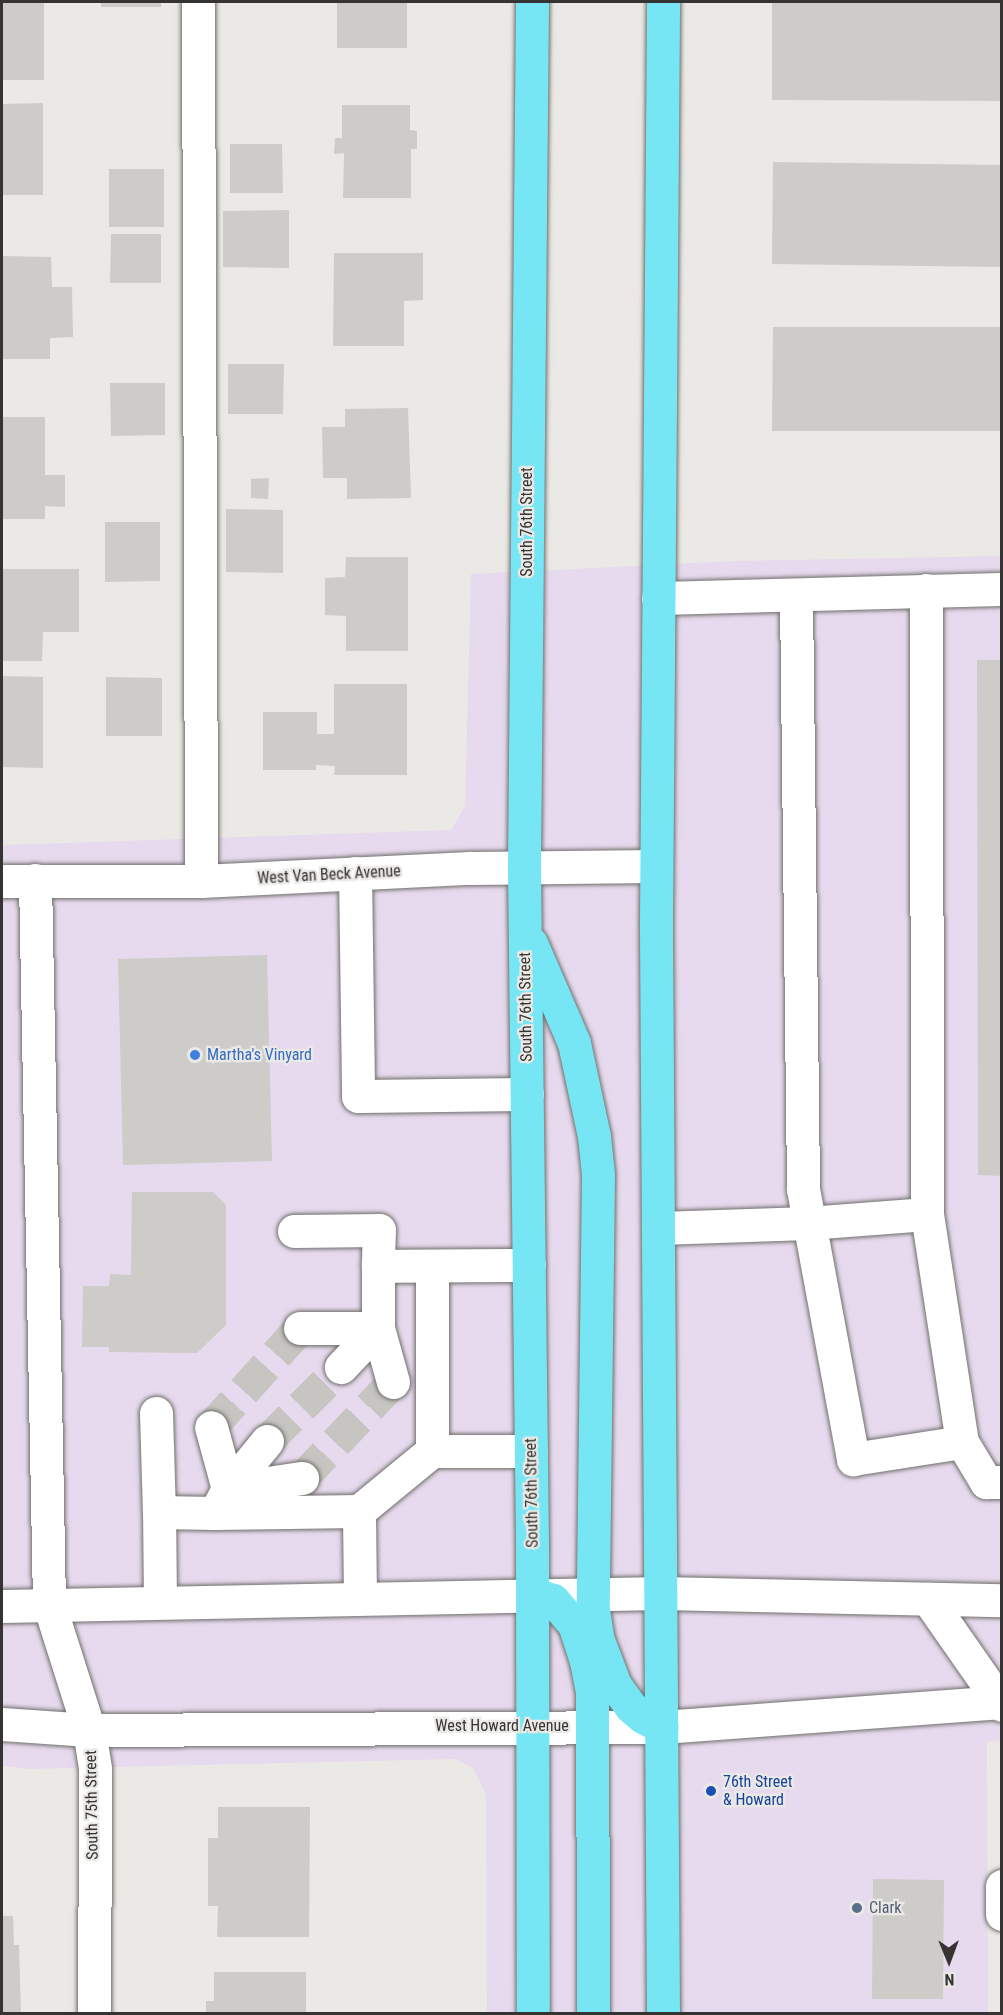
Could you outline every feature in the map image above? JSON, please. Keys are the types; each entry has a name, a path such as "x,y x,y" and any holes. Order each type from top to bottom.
{"main road":[{"name":"South 76th Street","path":"532,2 524,869 533,1594 533,2013"},
{"path":"663,2 656,866 663,2013"},
{"path":"525,928 574,1043 594,1136 598,1175 592,1593 598,1640 615,1685 631,1707 643,1717 662,1727"},
{"path":"533,1594 553,1600 574,1624 586,1661 592,1692 593,2013"}],"street":[{"path":"198,2 201,881"},
{"path":"658,598 1002,589"},
{"path":"926,590 927,1214 962,1442 986,1482 1002,1482"},
{"path":"796,596 802,1189 853,1459 962,1442"},
{"name":"West Van Beck Avenue","path":"2,880 201,881 355,873 656,866"},
{"path":"355,873 358,1096 527,1094"},
{"name":"South 75th Street","path":"35,880 49,1604 89,1730 94,1769 94,2013"},
{"path":"658,1228 808,1223 927,1214"},
{"path":"294,1231 379,1230 378,1328 393,1382"},
{"path":"378,1266 529,1265"},
{"path":"432,1267 432,1451"},
{"path":"300,1328 378,1328"},
{"path":"341,1366 378,1328"},
{"path":"156,1413 160,1602"},
{"path":"211,1427 221,1501"},
{"path":"221,1501 267,1441"},
{"path":"221,1501 359,1511 432,1451 531,1451"},
{"path":"159,1512 221,1501 302,1478"},
{"path":"359,1511 360,1597"},
{"path":"2,1606 592,1593 1002,1600"},
{"path":"928,1599 1000,1703"},
{"name":"West Howard Avenue","path":"2,1724 89,1730 662,1727 1000,1703"},
{"path":"1002,1887 1002,1914"}],"shaded area":[{"path":"1001,556 1002,1741 987,1742 988,2013 487,2013 486,1795 474,1769 456,1759 30,1769 3,1766 3,845 451,830 465,806 471,574 733,561"}],"building":[{"path":"2,2 44,2 44,80 2,80"},
{"path":"101,2 161,2 161,7 101,7"},
{"path":"337,2 407,2 407,48 337,48"},
{"path":"772,2 1002,2 1002,101 772,100"},
{"path":"43,103 43,195 2,195 2,104"},
{"path":"342,105 410,105 410,130 417,131 417,149 411,149 411,198 343,198 344,153 334,154 335,138 342,138"},
{"path":"230,144 282,144 283,193 230,193"},
{"path":"773,162 1002,165 1002,267 772,264"},
{"path":"109,169 164,169 164,227 109,227"},
{"path":"289,210 289,268 223,267 223,211"},
{"path":"111,234 161,234 161,283 110,283"},
{"path":"334,253 423,253 423,300 404,301 404,346 333,346"},
{"path":"2,256 51,257 52,287 72,287 73,337 50,338 50,359 2,359"},
{"path":"773,327 1002,327 1002,431 772,431"},
{"path":"228,364 284,364 283,414 228,414"},
{"path":"110,383 165,383 165,435 111,436"},
{"path":"408,408 411,498 347,499 347,478 323,478 322,427 345,427 345,409"},
{"path":"2,417 45,417 45,475 65,475 65,507 45,506 45,519 2,519"},
{"path":"269,478 268,499 251,498 251,479"},
{"path":"226,509 283,510 283,573 226,572"},
{"path":"105,522 160,522 160,581 105,582"},
{"path":"346,557 408,557 408,651 346,651 346,616 325,615 325,578 345,577"},
{"path":"2,569 79,569 79,632 43,632 42,661 2,661"},
{"path":"977,660 1002,660 1002,1176 978,1175"},
{"path":"2,676 43,677 43,768 2,767"},
{"path":"106,677 162,678 162,736 106,736"},
{"path":"334,684 407,684 407,775 334,775 335,766 316,765 316,770 263,770 263,712 317,712 317,734 334,734"},
{"name":"Martha's Vinyard","path":"267,955 272,1161 123,1165 118,959"},
{"path":"132,1192 213,1192 226,1205 226,1325 197,1353 109,1352 109,1347 82,1347 83,1286 109,1286 110,1274 131,1275"},
{"path":"218,1807 310,1807 309,1937 217,1937 218,1906 208,1906 208,1838 218,1838"},
{"path":"873,1879 944,1880 943,1999 872,1999"},
{"path":"2,1916 13,1916 14,1945 19,1945 21,2014 2,2014"},
{"path":"214,1972 306,1972 306,2014 206,2014 206,2001 214,2001"}],"tunnel":[{"path":"211,1427 300,1328"},
{"path":"267,1441 341,1367"},
{"path":"302,1478 393,1382"}],"place":[{"name":"Martha's Vinyard","path":"195,1055"},
{"name":"76th Street & Howard","path":"711,1791"},
{"name":"Clark","path":"857,1908"}]}
